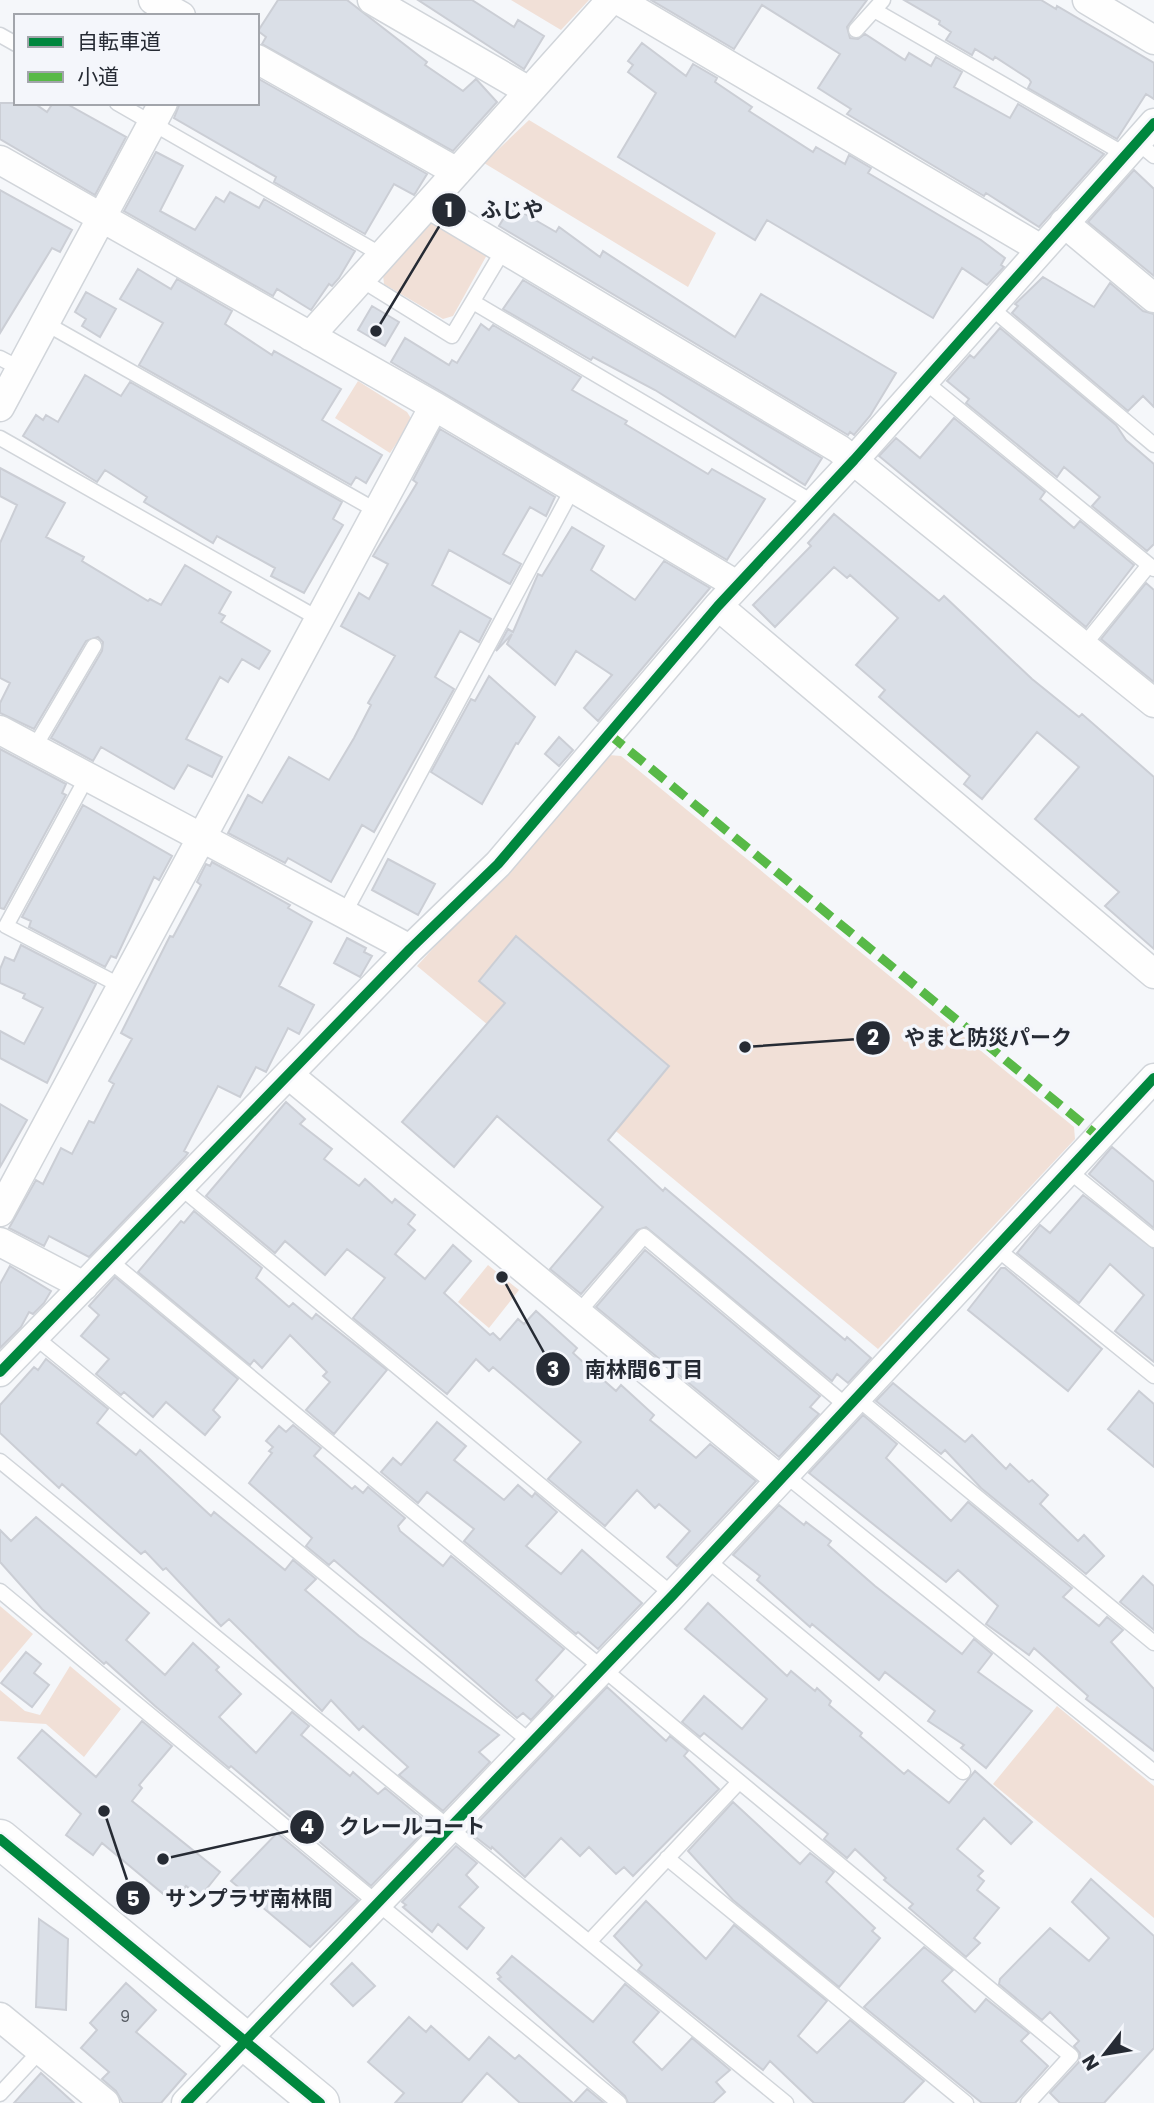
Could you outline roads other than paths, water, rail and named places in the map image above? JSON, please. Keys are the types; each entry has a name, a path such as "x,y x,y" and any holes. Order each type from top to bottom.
{"street":[{"path":"153,0 178,14"},
{"path":"372,0 529,91"},
{"path":"310,336 611,0"},
{"path":"618,0 1041,249"},
{"path":"1087,0 1154,40"},
{"path":"259,60 457,172"},
{"path":"0,407 10,363 45,323 157,113"},
{"path":"0,1372 410,949 498,864 718,606 854,460 1064,223 1143,144"},
{"path":"0,160 434,406 737,585"},
{"path":"428,204 854,460 1154,703"},
{"path":"1064,223 1154,298"},
{"path":"0,1212 434,406"},
{"path":"718,606 1154,974"},
{"path":"0,730 410,949"},
{"path":"289,1074 578,1313 782,1476"},
{"path":"186,2103 673,1595 1154,1078"},
{"path":"0,1241 84,1286"},
{"path":"0,1839 320,2103"},
{"path":"0,2017 105,2103"}],"lane":[{"path":"856,30 878,5 1143,144"},
{"path":"125,105 157,113 382,255"},
{"path":"360,279 452,336 504,249"},
{"path":"473,302 814,503"},
{"path":"990,307 1154,445"},
{"path":"45,323 377,511"},
{"path":"924,381 1151,567 1084,645"},
{"path":"0,439 319,619"},
{"path":"344,914 573,488"},
{"path":"34,748 94,646"},
{"path":"87,777 6,926 121,986"},
{"path":"1069,1171 1154,1240"},
{"path":"180,1187 673,1595"},
{"path":"578,1313 644,1236 1154,1643"},
{"path":"997,1249 1154,1376"},
{"path":"109,1260 602,1667 737,1783 1071,2056 1028,2103"},
{"path":"35,1337 532,1743"},
{"path":"0,1461 786,2103"},
{"path":"782,1476 1154,1772"},
{"path":"706,1559 963,1772"},
{"path":"0,1591 619,2103"},
{"path":"589,1942 737,1783"},
{"path":"667,1858 965,2103"},
{"path":"0,2094 40,2051"}],"place":[{"name":"ふじや","path":"376,331"},
{"name":"やまと防災パーク","path":"745,1047"},
{"name":"南林間6丁目","path":"502,1277"},
{"name":"サンプラザ南林間","path":"104,1811"},
{"name":"クレールコート","path":"163,1859"}]}
